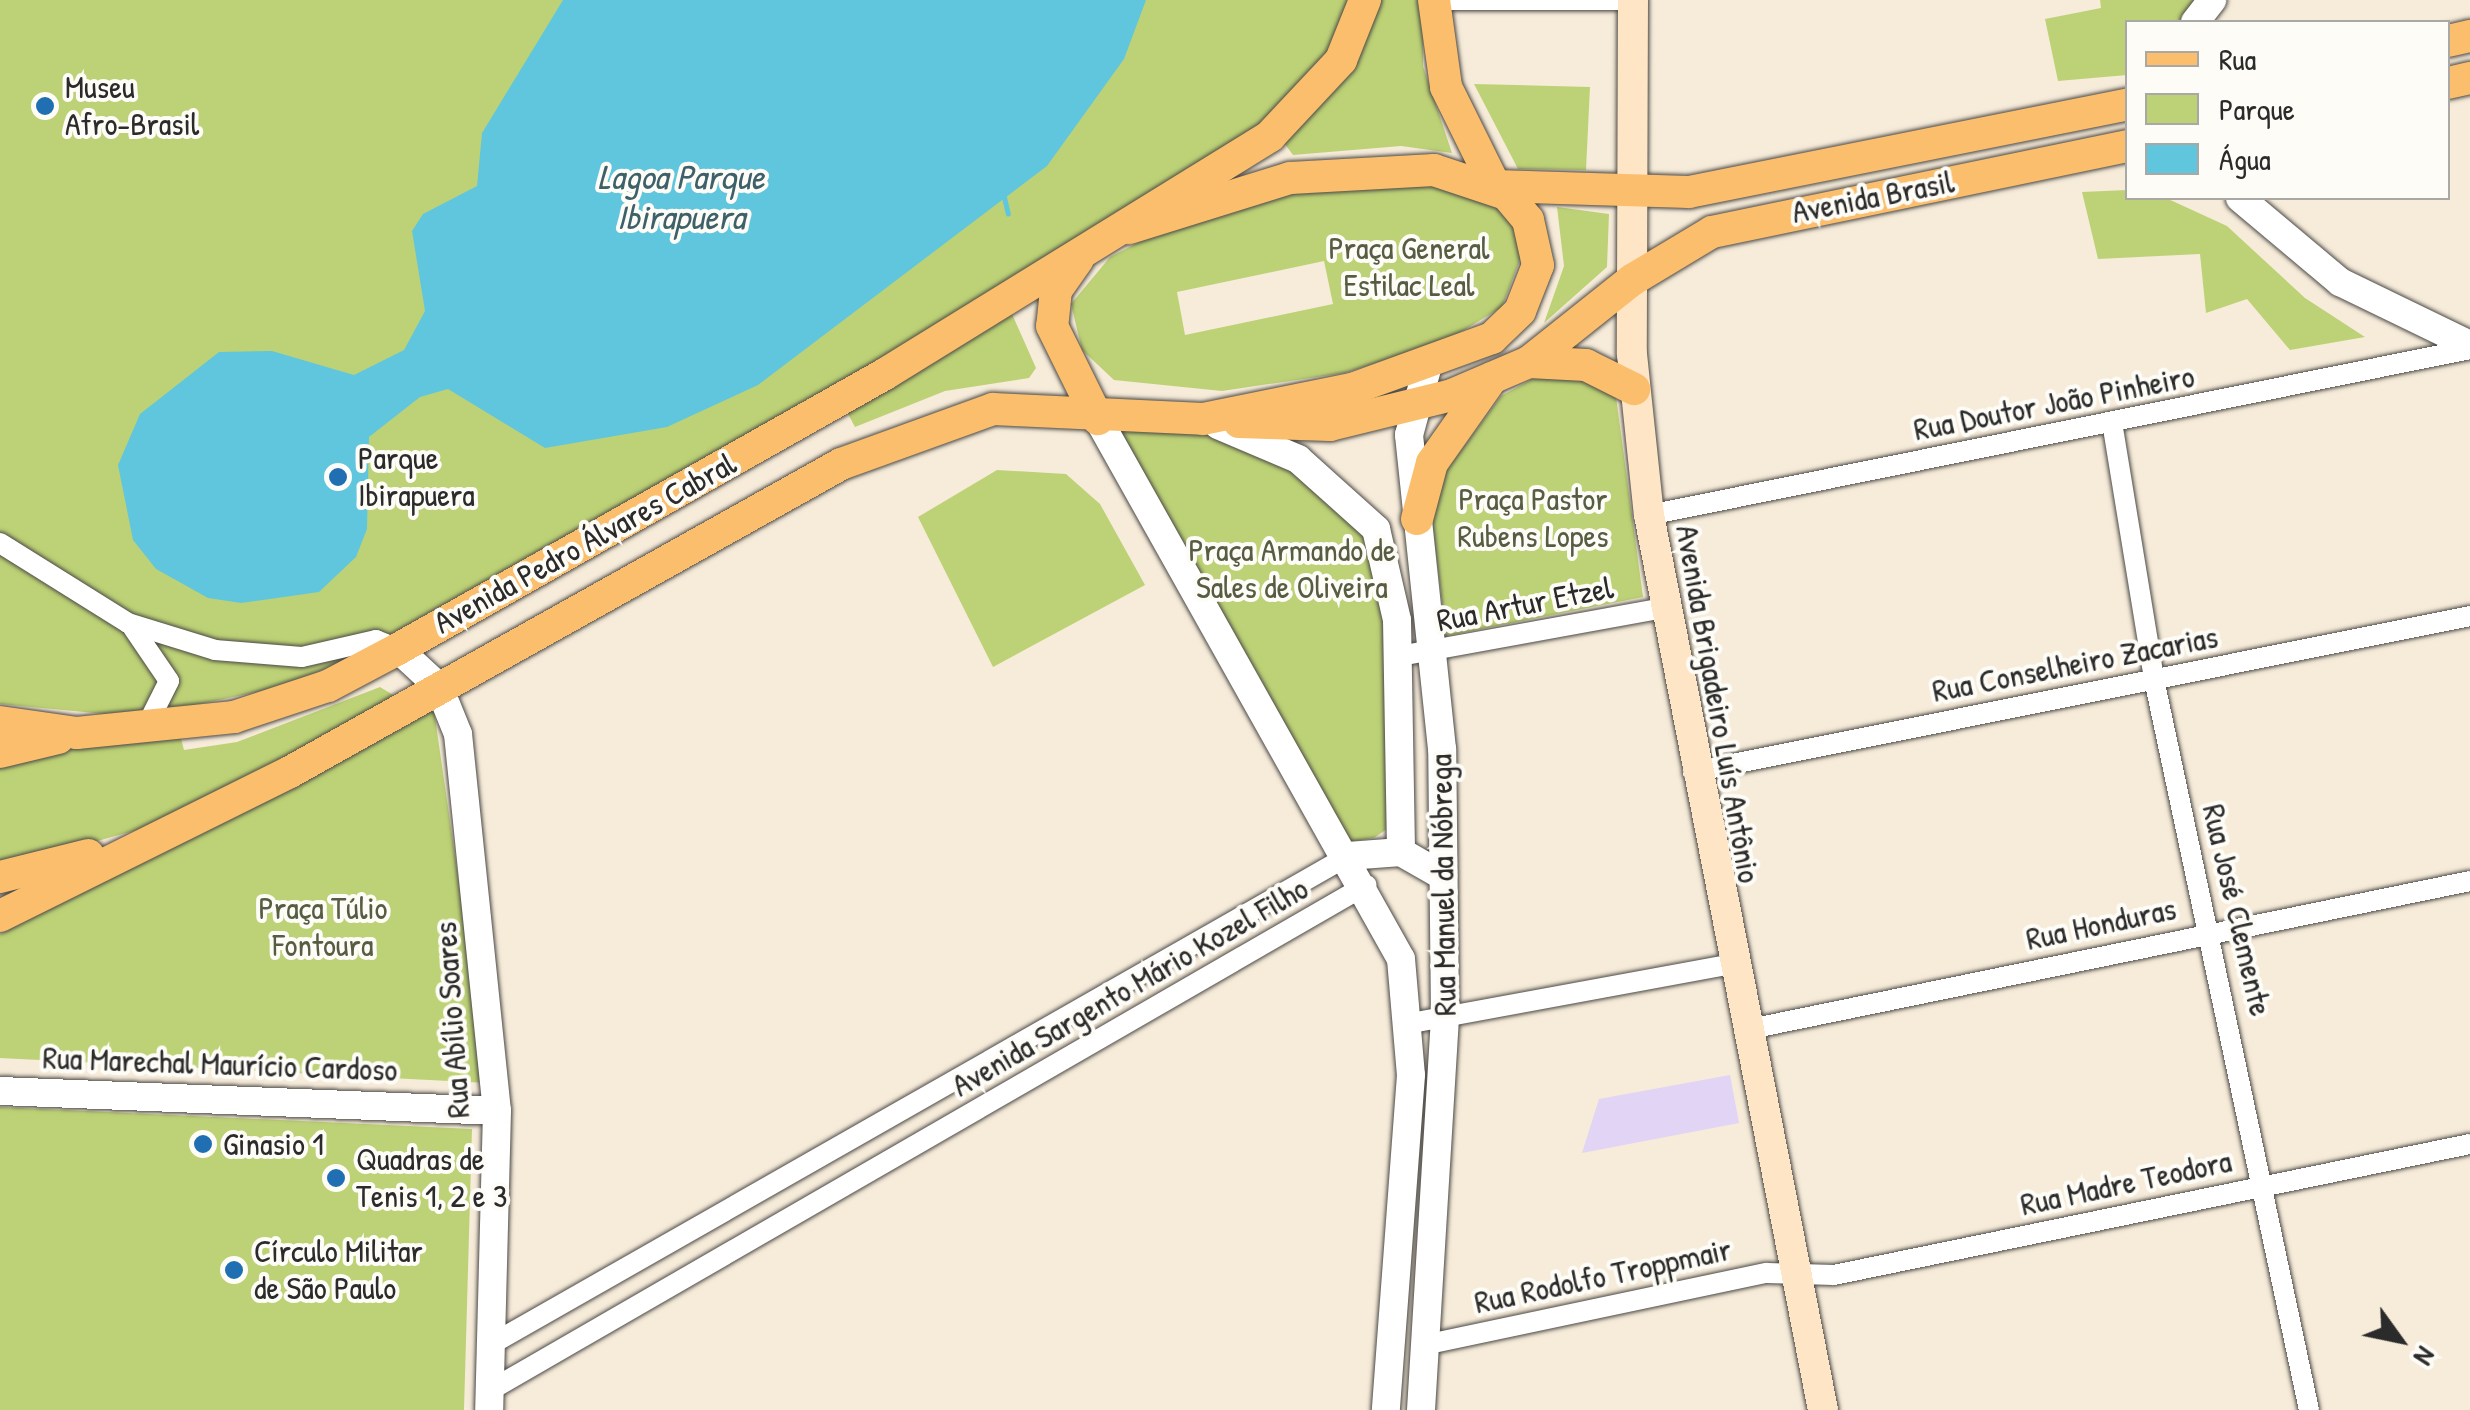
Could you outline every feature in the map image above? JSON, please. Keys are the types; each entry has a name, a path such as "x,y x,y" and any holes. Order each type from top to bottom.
{"main road":[{"path":"1129,228 1270,136 1323,86 1365,0"},
{"path":"1203,418 1428,364 1492,338 1532,287 1538,248 1528,220 1494,186 1446,87 1434,0"},
{"name":"Avenida Brigadeiro Luís Antônio","path":"1633,0 1634,389 1649,515 1693,772 1823,1410"},
{"name":"Avenida Brasil","path":"1632,194 1688,192 2125,105"},
{"name":"Avenida Brasil","path":"1529,362 1632,280 1712,232 2121,150"},
{"path":"1129,228 1290,178 1375,167 1494,186 1632,194"},
{"name":"Avenida Pedro Álvares Cabral","path":"0,722 77,734 144,729 282,704 398,649 1129,228"},
{"path":"1081,256 1050,310 1098,419 1203,418 1330,425 1412,409 1529,362 1586,365 1634,389"},
{"path":"1417,519 1432,462 1492,378"},
{"name":"Avenida Pedro Álvares Cabral","path":"0,916 439,687 841,464 954,416 1032,410 1098,419"},
{"path":"0,752 77,734"},
{"path":"0,877 152,836"}],"street":[{"path":"1434,0 1633,0"},
{"path":"2197,20 2213,0"},
{"path":"2247,200 2273,208 2340,282 2470,347"},
{"name":"Rua Doutor João Pinheiro","path":"1649,515 2470,347"},
{"name":"Rua Manuel da Nóbrega","path":"1421,1410 1445,1016 1434,652 1417,519 1412,409 1428,364"},
{"name":"Rua Manuel da Nóbrega","path":"1203,418 1298,458 1356,502 1389,569 1399,656 1401,852"},
{"name":"Rua Manuel da Nóbrega","path":"1098,419 1366,886 1401,959 1410,1023 1407,1127 1386,1410"},
{"name":"Rua José Clemente","path":"2112,422 2154,679 2309,1410"},
{"path":"0,543 128,623 261,658 376,640 398,649"},
{"name":"Rua Artur Etzel","path":"1399,656 1663,608"},
{"name":"Rua Conselheiro Zacarias","path":"1693,772 2470,616"},
{"path":"128,623 169,681 144,729"},
{"name":"Rua Abílio Soares","path":"398,649 439,687 458,734 496,1110 489,1400"},
{"path":"1348,856 1401,852 1442,876"},
{"name":"Avenida Sargento Mário Kozel Filho","path":"490,1345 1348,856"},
{"name":"Rua Honduras","path":"1745,1030 2210,932 2470,882"},
{"name":"Avenida Sargento Mário Kozel Filho","path":"489,1400 924,1140 1366,886"},
{"path":"1410,1023 1731,964"},
{"name":"Rua Marechal Maurício Cardoso","path":"0,1091 496,1110"},
{"path":"908,1106 924,1140"},
{"path":"1407,1127 1440,1131"},
{"name":"Rua Madre Teodora","path":"1796,1276 2470,1144"},
{"name":"Rua Rodolfo Troppmair","path":"1424,1344 1767,1273 1796,1276"}],"shaded area":[{"path":"1730,1075 1739,1123 1582,1153 1599,1099"}],"green space":[{"name":"Parque Ibirapuera","path":"0,0 1352,0 1345,31 1250,140 968,309 340,663 277,688 137,717 0,704"},
{"path":"1376,0 1423,0 1423,66 1452,153 1401,146 1293,155 1281,139"},
{"path":"2100,0 2194,0 2186,20 2125,20 2125,75 2058,81 2045,19 2101,8"},
{"path":"1474,84 1590,87 1586,170 1518,169"},
{"name":"Praça General Estilac Leal","path":"1434,185 1503,209 1525,247 1502,307 1446,341 1344,373 1222,391 1114,380 1082,350 1071,304 1110,257 1151,236 1278,195","holes":["1324,261 1333,304 1185,335 1177,292"]},
{"path":"2125,190 2125,200 2170,200 2227,226 2305,298 2365,337 2290,350 2247,299 2206,313 2200,254 2098,259 2082,192"},
{"path":"1557,207 1609,214 1607,267 1544,323 1564,266"},
{"path":"1012,314 1036,368 1029,378 945,391 855,427 847,412"},
{"name":"Praça Pastor Rubens Lopes","path":"1536,377 1585,379 1616,397 1643,597 1446,636 1432,519 1446,471 1501,396"},
{"name":"Praça Armando de Sales de Oliveira","path":"1113,427 1201,430 1279,460 1368,530 1388,619 1391,826 1374,838 1348,842"},
{"path":"997,470 1066,474 1100,504 1145,585 993,667 918,517"},
{"path":"380,687 398,698 155,825 0,868 0,758 179,731 184,750 237,742"},
{"name":"Praça Túlio Fontoura","path":"432,697 488,1083 0,1058 0,934"},
{"name":"Círculo Militar de São Paulo","path":"0,1107 472,1129 464,1410 0,1410"}],"water":[{"name":"Lagoa Parque Ibirapuera","path":"563,0 1146,0 1124,59 1047,166 758,385 667,427 545,448 448,389 420,397 369,437 367,529 356,557 319,592 241,603 208,598 156,569 133,540 118,465 140,414 219,352 272,351 354,375 404,350 425,311 412,231 423,214 477,186 482,133"}],"waterway":[{"path":"1004,197 1008,214"}],"place":[{"name":"Museu Afro-Brasil","path":"45,106"},
{"name":"Parque Ibirapuera","path":"338,477"},
{"name":"Ginasio 1","path":"203,1144"},
{"name":"Quadras de Tenis 1, 2 e 3","path":"336,1178"},
{"name":"Círculo Militar de São Paulo","path":"234,1270"}]}
